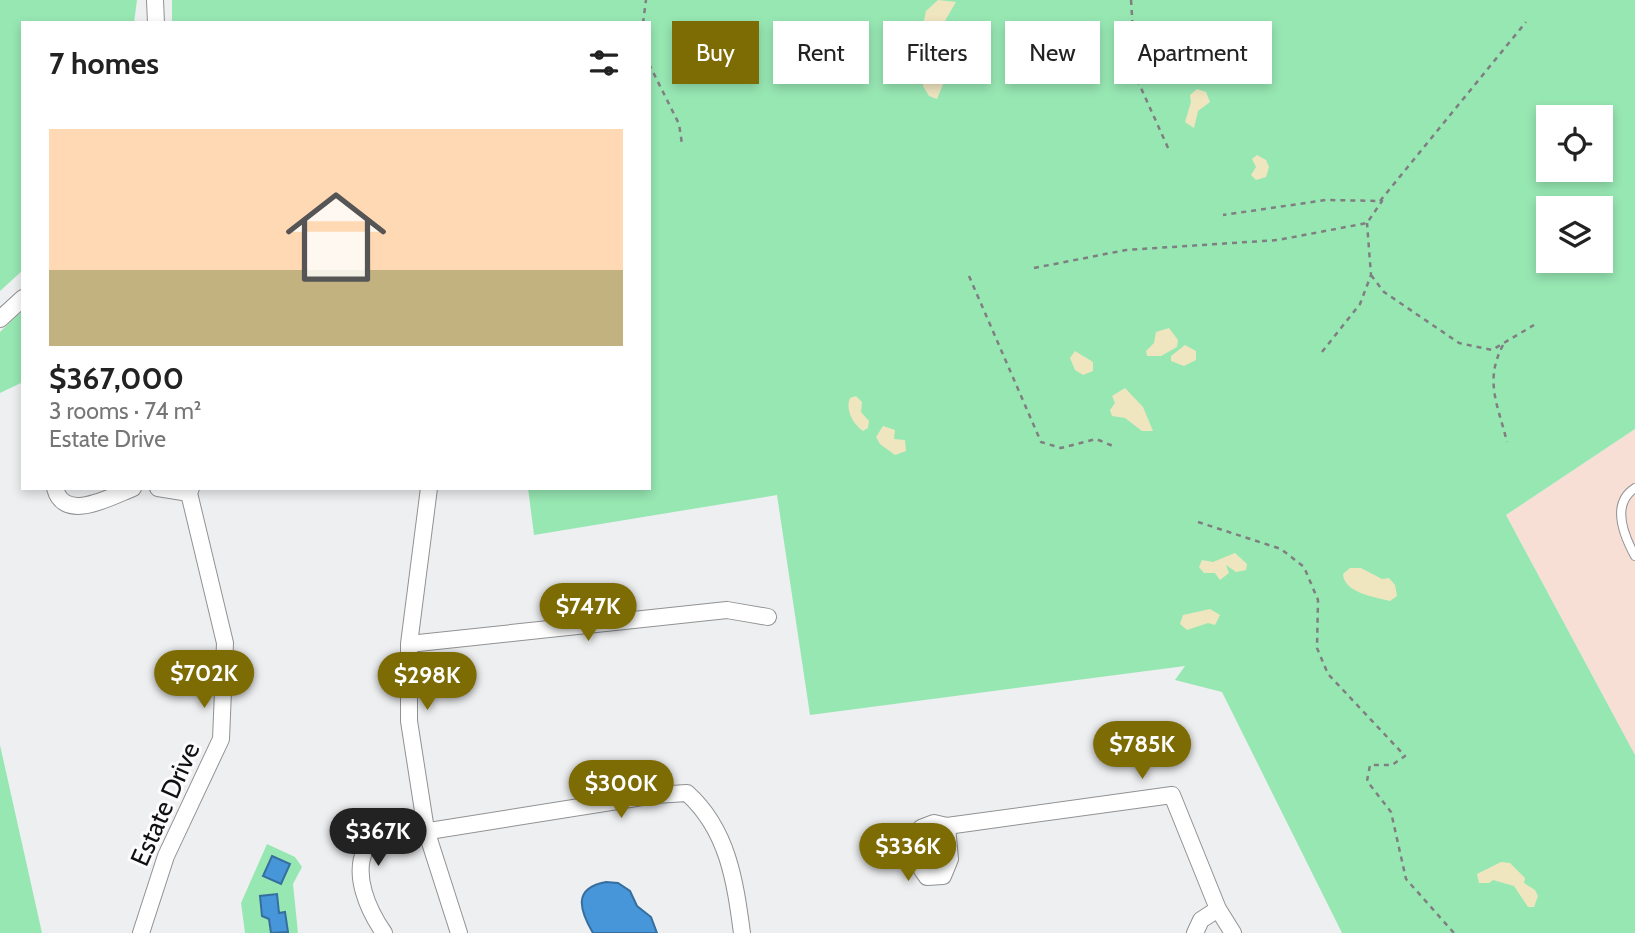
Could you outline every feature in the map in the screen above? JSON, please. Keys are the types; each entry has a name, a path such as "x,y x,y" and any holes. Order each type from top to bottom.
{"street":[{"path":"155,0 156,21"},
{"path":"0,318 21,300"},
{"path":"56,490 62,501 72,506 96,503 128,490"},
{"name":"Estate Drive","path":"141,933 166,856 221,740 225,643 190,490"},
{"path":"429,490 409,644 409,721 426,830 459,933"},
{"path":"409,644 727,610 768,617"},
{"path":"384,933 367,900 360,859 366,848 379,839 655,795 687,793 703,808 723,842 734,877 742,933"},
{"path":"947,827 1172,795 1217,909 1233,933"},
{"path":"1195,933 1201,920 1217,909"}],"lane":[{"path":"1635,488 1628,492 1621,508 1621,522 1635,556"}],"path":[{"path":"642,21 646,0"},
{"path":"1131,0 1136,77 1169,150"},
{"path":"1322,352 1360,304 1371,275 1367,223 1380,201 1526,22"},
{"path":"651,68 679,124 682,144"},
{"path":"1223,215 1326,200 1380,201"},
{"path":"1034,268 1126,250 1278,240 1367,223"},
{"path":"1371,275 1384,292 1458,344 1492,350 1534,325"},
{"path":"970,276 1041,442 1061,448 1096,439 1113,446"},
{"path":"1504,342 1493,363 1491,381 1507,442"},
{"path":"1198,522 1281,549 1304,568 1318,600 1317,648 1328,674 1405,756 1392,765 1370,765 1367,781 1391,812 1406,879 1454,933"}],"shaded area":[{"path":"1635,429 1635,755 1506,515"}],"green space":[{"path":"0,0 137,0 134,21 21,21 21,272 0,291"},
{"path":"172,0 1635,0 1635,429 1506,515 1635,755 1635,933 1342,933 1222,692 1175,680 1185,666 810,715 777,495 534,535 528,490 651,490 651,21 172,21"},
{"path":"21,312 21,383 0,393 0,332"},
{"path":"0,745 42,933 0,933"},
{"path":"267,844 295,857 302,867 293,884 298,933 245,933 241,903"}],"sand":[{"path":"938,0 956,2 945,21 924,21 926,11"},
{"path":"943,84 937,99 929,96 923,86"},
{"path":"1197,89 1206,92 1210,102 1198,111 1194,128 1185,122 1191,102 1190,95"},
{"path":"1257,155 1266,160 1269,167 1266,177 1256,180 1251,175 1256,167 1252,159"},
{"path":"1169,328 1178,340 1177,347 1161,356 1147,356 1146,351 1154,343 1156,332"},
{"path":"1185,345 1196,351 1196,360 1184,366 1171,361 1171,356"},
{"path":"1075,351 1093,362 1093,371 1083,375 1075,370 1070,358"},
{"path":"1125,388 1143,407 1153,431 1142,431 1125,418 1112,416 1110,410 1115,403 1112,396"},
{"path":"856,396 862,402 861,412 869,421 868,428 863,431 853,421 849,412 850,398"},
{"path":"883,426 895,430 894,439 905,440 906,451 895,455 880,444 876,437"},
{"path":"1235,553 1247,564 1246,570 1236,572 1226,565 1229,573 1220,580 1215,573 1204,573 1199,567 1202,560 1213,562"},
{"path":"1350,568 1361,568 1382,579 1389,578 1395,585 1397,596 1390,601 1354,590 1343,574"},
{"path":"1210,609 1220,615 1215,625 1208,623 1187,630 1180,624 1183,615"},
{"path":"1501,862 1510,863 1525,878 1524,883 1535,890 1538,896 1534,907 1528,907 1514,886 1493,880 1479,883 1477,874"}],"water":[{"path":"272,856 290,864 281,884 263,876"},
{"path":"606,882 618,883 630,891 637,906 651,917 657,933 593,933 584,916 582,901 588,889"},
{"path":"277,894 279,913 285,912 288,932 271,933 269,919 262,916 260,896"}]}
